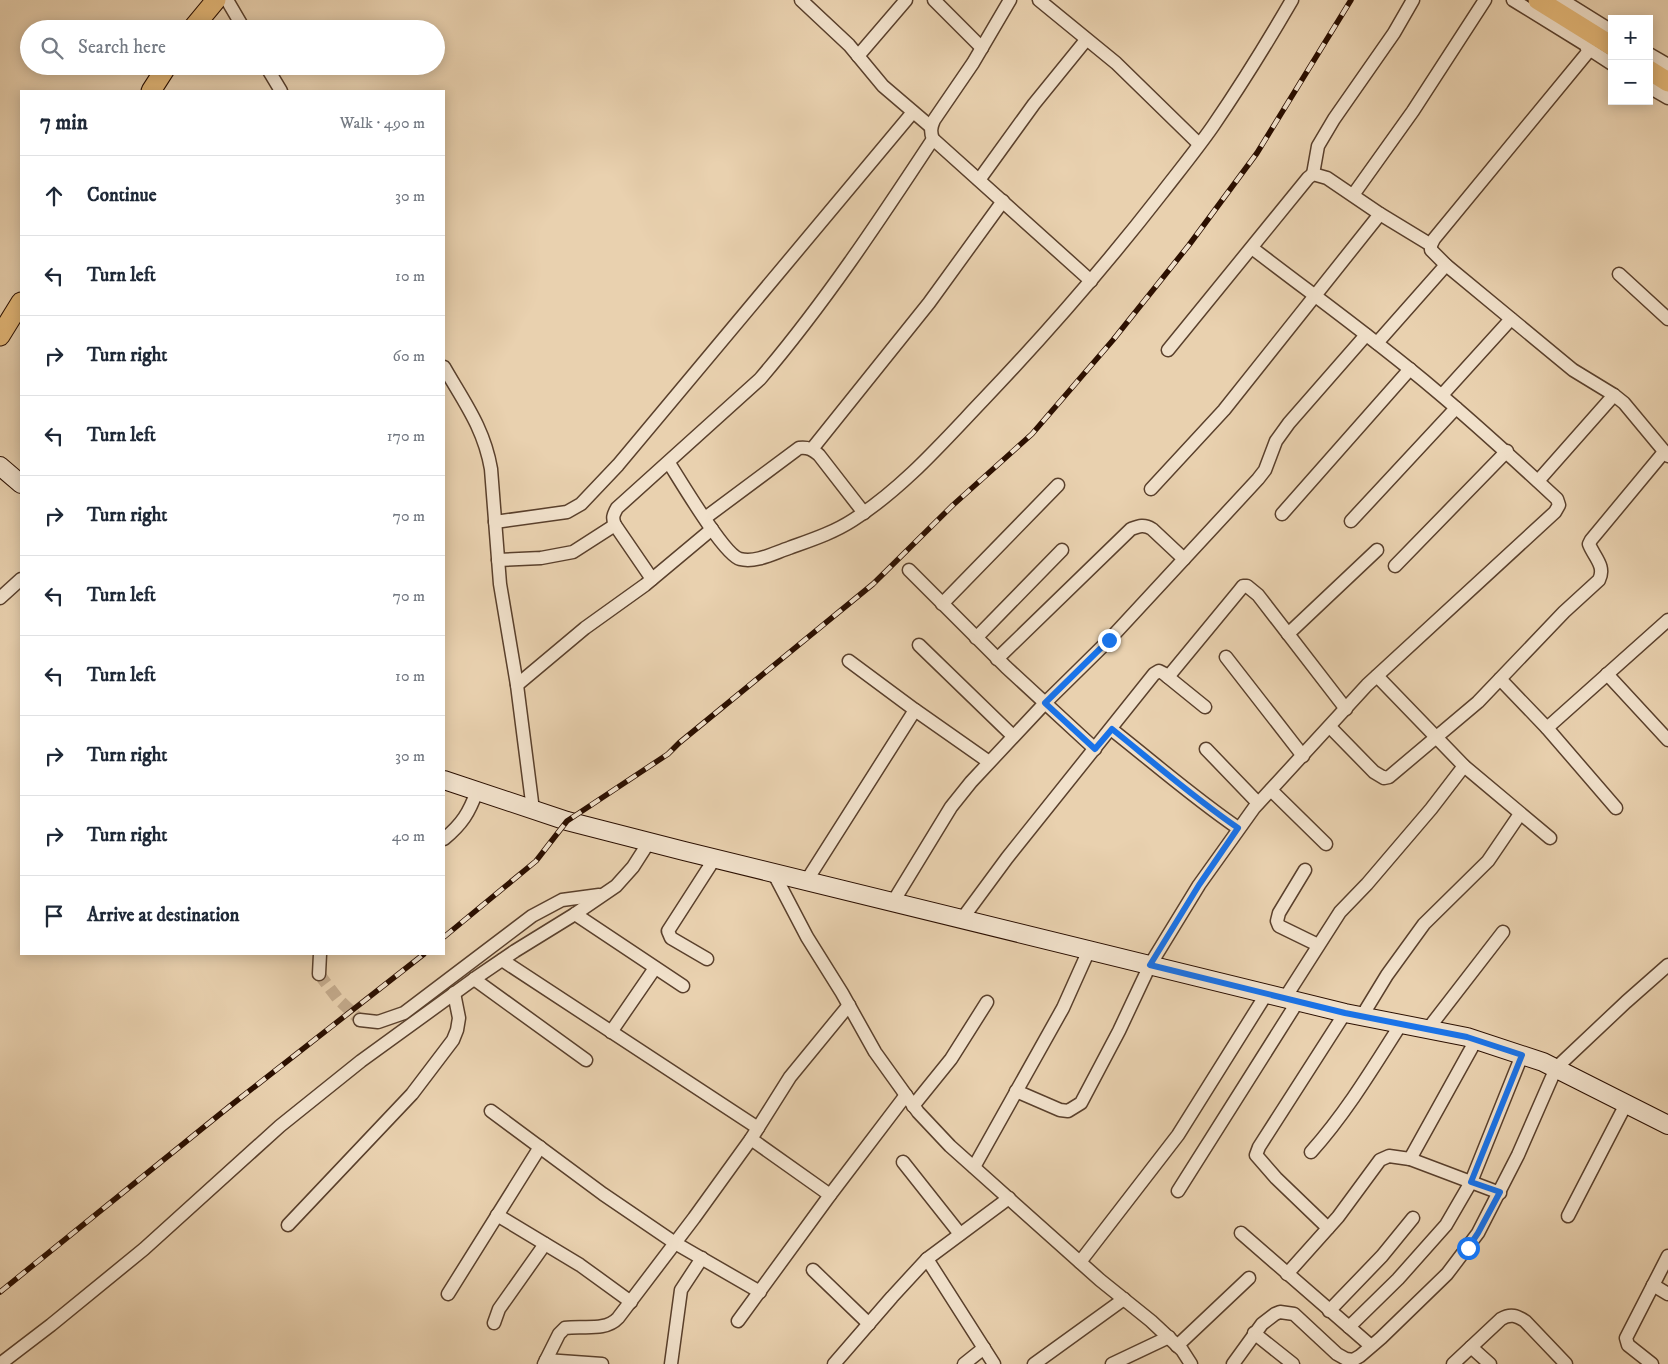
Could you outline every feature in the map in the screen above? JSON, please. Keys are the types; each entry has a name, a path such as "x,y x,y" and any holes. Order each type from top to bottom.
{"main road":[{"path":"199,20 216,0"},
{"path":"1538,0 1608,44"},
{"path":"1653,73 1668,82"},
{"path":"152,90 161,75"},
{"path":"0,336 20,304"}],"street":[{"path":"227,0 239,20"},
{"path":"801,0 858,56 883,86 913,112 979,180 1092,281"},
{"path":"858,56 906,0"},
{"path":"934,0 982,48"},
{"path":"652,579 615,525 613,519 617,508 760,379 775,361 834,284 898,192 1010,0"},
{"path":"1039,0 1116,63 1200,144"},
{"path":"669,463 708,524 732,556 738,559 761,558 828,534 852,521 882,500 922,464 1036,345 1092,281 1200,144 1292,0"},
{"path":"1168,350 1313,174 1318,146 1334,119 1394,33 1413,0"},
{"path":"1353,195 1413,112 1485,0"},
{"path":"1514,0 1608,61"},
{"path":"1571,2 1608,28"},
{"path":"979,180 1034,104 1086,40"},
{"path":"1431,245 1587,55 1588,48"},
{"path":"1653,56 1668,65"},
{"path":"271,75 280,90"},
{"path":"1653,89 1668,98"},
{"path":"495,522 567,512 581,504 618,465 913,112"},
{"path":"1313,174 1327,178 1380,214 1431,245 1434,254 1446,266 1573,370 1614,395 1630,409 1666,454 1591,540 1589,544 1591,550 1602,568 1599,580 1564,612 1478,702 1389,777 1384,778 1374,772 1330,727"},
{"path":"812,449 929,303 1003,201"},
{"path":"1151,489 1224,410 1380,214"},
{"path":"1016,1091 1060,1110 1068,1111 1080,1103 1119,1031 1150,965 1199,885 1238,828 1258,803 1377,676 1555,512 1559,505 1557,499 1538,481 1442,395 1252,248"},
{"path":"1377,343 1446,266"},
{"path":"1619,274 1668,319"},
{"path":"1442,395 1511,319"},
{"path":"893,902 951,807 1013,736 1109,640 1258,479 1265,470 1276,441 1289,423 1366,335"},
{"path":"445,369 479,427 487,447 491,469 500,584 517,685 533,810"},
{"path":"1282,514 1410,369"},
{"path":"1538,481 1614,395"},
{"path":"1351,521 1456,408"},
{"path":"517,685 585,628 652,579 708,524 798,448 812,449 864,512"},
{"path":"1395,566 1507,452"},
{"path":"0,466 20,483"},
{"path":"942,604 1058,485"},
{"path":"498,560 541,558 573,552 615,525"},
{"path":"997,659 1131,529 1146,525 1152,528 1184,559"},
{"path":"976,638 1062,550"},
{"path":"1288,634 1377,550"},
{"path":"909,570 997,659 1095,749"},
{"path":"0,598 20,580"},
{"path":"1168,677 1243,586 1247,586 1252,588 1346,709"},
{"path":"1547,728 1668,620"},
{"path":"920,645 1013,736"},
{"path":"1226,657 1303,756"},
{"path":"849,661 989,762"},
{"path":"962,919 1007,858 1112,729 1154,674 1159,671 1205,707"},
{"path":"1607,674 1668,740"},
{"path":"1377,676 1464,766 1550,838"},
{"path":"1500,679 1547,728 1616,808"},
{"path":"808,880 915,710"},
{"path":"1112,729 1205,805 1238,828"},
{"path":"1206,749 1258,803"},
{"path":"1178,1191 1292,999 1318,945 1340,912 1374,877 1464,766"},
{"path":"445,780 567,821 649,842 1354,1014 1476,1040 1556,1068 1668,1125"},
{"path":"1271,790 1326,844"},
{"path":"445,838 458,828 469,812 477,791"},
{"path":"1328,1228 1276,1178 1256,1155 1259,1147 1354,1014 1387,975 1424,924 1488,861 1520,814"},
{"path":"0,1364 144,1249 280,1126 361,1061 474,979 616,886 633,867 649,842"},
{"path":"707,959 671,938 668,931 715,858"},
{"path":"1306,870 1279,913 1277,921 1279,926 1318,945"},
{"path":"773,872 808,938 875,1052 910,1101 950,1146 1080,1262 1151,1321 1173,1342 1191,1364"},
{"path":"360,1020 378,1022 404,1013 532,916 562,900 602,894"},
{"path":"575,914 683,986"},
{"path":"1428,1029 1503,932"},
{"path":"974,1167 1063,1008 1090,950"},
{"path":"319,974 320,955"},
{"path":"502,960 611,1032 754,1133 830,1195"},
{"path":"1233,1364 1262,1324 1275,1314 1287,1312 1294,1314 1337,1354 1346,1359 1353,1360 1371,1346 1447,1274 1478,1233 1500,1192 1556,1068 1668,965"},
{"path":"611,1032 656,968"},
{"path":"474,979 586,1060"},
{"path":"288,1226 412,1094 452,1040 457,1030 459,1018 454,993"},
{"path":"1080,1262 1178,1135 1267,993"},
{"path":"738,1321 830,1195 910,1101 951,1059 987,1002"},
{"path":"602,1364 545,1362 565,1328 605,1326 613,1323 631,1302 754,1133 790,1077 849,1005"},
{"path":"1311,1152 1332,1129 1354,1098 1401,1024"},
{"path":"1410,1159 1476,1040"},
{"path":"1349,1327 1398,1279 1446,1225 1471,1182 1522,1055"},
{"path":"1568,1216 1626,1104"},
{"path":"491,1111 603,1194 675,1243 760,1292"},
{"path":"448,1294 540,1147"},
{"path":"1287,1274 1328,1228 1380,1160 1389,1156 1410,1159 1500,1192"},
{"path":"903,1162 960,1234"},
{"path":"834,1364 927,1260 1009,1198"},
{"path":"497,1215 580,1265 631,1302"},
{"path":"1329,1310 1382,1256 1413,1218"},
{"path":"1241,1234 1371,1346"},
{"path":"494,1323 499,1308 545,1244"},
{"path":"1645,1362 1628,1345 1626,1338 1668,1256"},
{"path":"672,1364 681,1290 702,1258"},
{"path":"927,1260 994,1364"},
{"path":"812,1270 869,1324"},
{"path":"1112,1364 1173,1342 1249,1278"},
{"path":"1653,1285 1668,1294"},
{"path":"1034,1364 1124,1300"},
{"path":"1453,1364 1507,1315 1518,1317 1525,1322 1566,1364"},
{"path":"1254,1334 1293,1364"},
{"path":"1471,1347 1490,1364"},
{"path":"964,1364 984,1348"}],"tunnel":[{"path":"319,974 338,999 360,1020"}],"railway":[{"path":"445,936 536,861 567,821 668,754 873,584 953,505 1032,434 1113,340 1189,245 1257,153 1351,0"},
{"path":"0,1292 230,1106 423,955"}],"route":[{"path":"1109,640 1045,703 1095,749 1112,729 1205,805 1238,828 1199,885 1150,965 1345,1013 1467,1037 1522,1055 1471,1182 1500,1192 1468,1248"}]}
